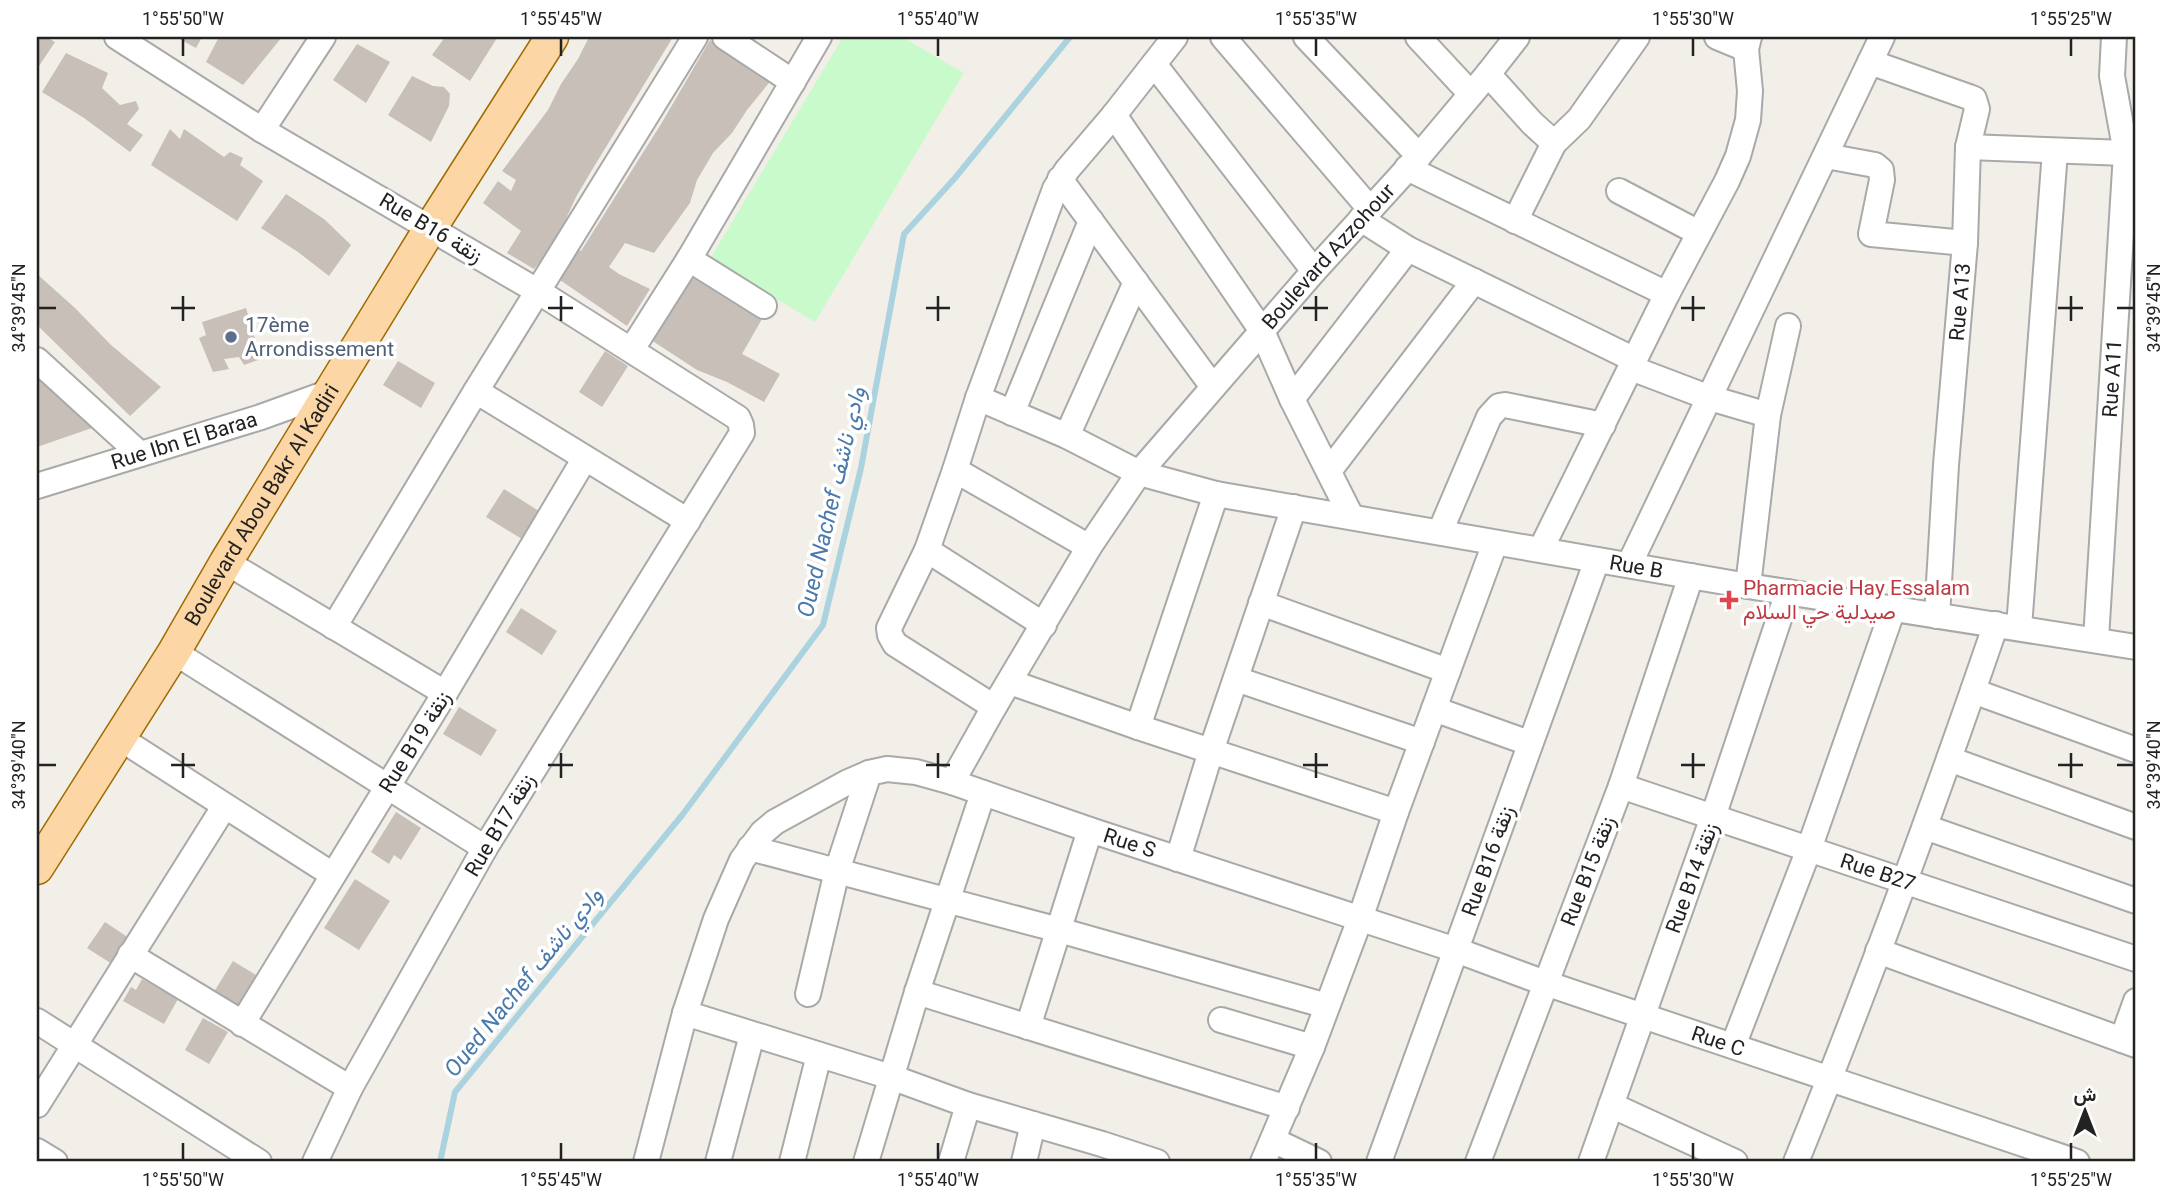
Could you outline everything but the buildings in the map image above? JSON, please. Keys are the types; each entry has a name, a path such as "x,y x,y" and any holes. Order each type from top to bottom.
{"main road":[{"name":"Boulevard Abou Bakr Al Kadiri","path":"37,868 174,652 431,227 552,37"}],"street":[{"name":"Rue B16 زنقة","path":"117,37 262,130 431,227 632,349 738,418 741,425"},
{"path":"262,130 323,37"},
{"path":"334,628 476,391 695,37"},
{"path":"725,37 793,82"},
{"path":"632,349 690,259 819,37"},
{"path":"994,707 895,644 889,628 927,550 978,398 1060,179 1175,37"},
{"path":"1223,37 1366,214 1408,249 1633,364 1710,398 1768,415"},
{"path":"1306,37 1413,162 1515,221 1667,294"},
{"path":"1418,37 1471,94"},
{"name":"Boulevard Azzohour","path":"952,782 1090,547 1139,472 1413,162 1517,37"},
{"path":"1515,221 1555,143 1579,119 1637,37"},
{"path":"1541,549 1667,294 1727,181 1744,138 1750,91 1747,43 1717,37"},
{"path":"1629,565 1882,37"},
{"name":"Rue A11","path":"2096,639 2128,279 2126,153 2112,76 2114,37"},
{"name":"Rue A13","path":"1870,62 1973,99 1977,109 1968,147 1965,243 1946,465 1937,616"},
{"path":"1154,64 1314,271"},
{"path":"1488,74 1532,123 1555,143"},
{"path":"1114,115 1262,331 1351,516"},
{"path":"1968,147 2126,153"},
{"path":"1799,1161 1925,827 1973,691 2007,626 2055,151"},
{"path":"1826,156 1875,165 1881,170 1882,180 1871,234 1965,243"},
{"path":"1060,179 1213,387"},
{"path":"1619,191 1699,233"},
{"path":"1012,413 1091,221"},
{"path":"1293,399 1408,249"},
{"path":"690,259 764,306"},
{"path":"1329,471 1474,281"},
{"path":"1067,436 1136,282"},
{"path":"1748,586 1768,415 1788,326"},
{"path":"37,360 141,454"},
{"path":"476,391 688,521"},
{"name":"Rue Ibn El Baraa","path":"40,489 330,392"},
{"name":"Rue B","path":"978,398 1067,436 1139,472 1216,494 1748,586 2136,647"},
{"path":"1440,533 1489,417 1499,407 1505,405 1603,425"},
{"name":"Rue B17 زنقة","path":"315,1162 350,1088 485,848 742,433 741,425"},
{"name":"Rue B19 زنقة","path":"242,1024 585,458"},
{"path":"956,470 1090,547"},
{"path":"1138,727 1216,494"},
{"path":"1178,859 1294,508"},
{"path":"1319,1162 1268,1151 1312,1046 1360,919 1396,812 1495,543"},
{"path":"927,550 1044,625"},
{"name":"Rue B16 زنقة","path":"1379,1162 1597,560"},
{"path":"226,562 444,693"},
{"name":"Rue B15 زنقة","path":"1478,1162 1620,786 1691,576"},
{"name":"Rue B14 زنقة","path":"1591,1162 1713,817 1788,592"},
{"path":"1261,603 1448,671"},
{"path":"1733,1046 1809,849 1893,609"},
{"path":"174,652 485,848"},
{"path":"1237,680 1422,742"},
{"path":"1010,682 1396,812"},
{"path":"1973,691 2136,750"},
{"path":"1434,709 1530,743"},
{"path":"118,737 333,875"},
{"path":"1949,759 2136,827"},
{"name":"Rue S","path":"869,773 900,769 952,782 1360,919"},
{"path":"646,1162 685,1013 716,919 735,874 750,848 775,822 869,773"},
{"path":"808,994 837,871 869,773"},
{"name":"Rue B27","path":"1620,786 2136,959"},
{"path":"866,1162 917,992 983,793"},
{"path":"37,1105 224,807"},
{"path":"1925,827 2136,901"},
{"path":"1028,1027 1090,830"},
{"path":"750,848 1059,930 1327,1006"},
{"name":"Rue C","path":"1360,919 2077,1162"},
{"path":"1878,951 2129,1042 2136,1001"},
{"path":"130,955 350,1088"},
{"path":"917,992 1286,1108"},
{"path":"685,1013 1033,1124 1100,1153 1157,1162"},
{"path":"1221,1020 1312,1046"},
{"path":"37,1021 259,1162"},
{"path":"718,1162 752,1035"},
{"path":"792,1162 819,1055"},
{"path":"951,1162 968,1105"},
{"path":"1611,1105 1735,1162"},
{"path":"1024,1162 1033,1124"},
{"path":"37,1151 55,1162"}],"green space":[{"path":"843,37 902,37 964,73 815,322 710,259"}],"waterway":[{"name":"Oued Nachef وادي ناشف","path":"440,1162 455,1092 683,814 823,625 861,468 904,234 955,178 1070,37"}],"place":[{"name":"17ème Arrondissement","path":"231,337"},
{"name":"Pharmacie Hay Essalam صيدلية حي السلام","path":"1729,600"}]}
